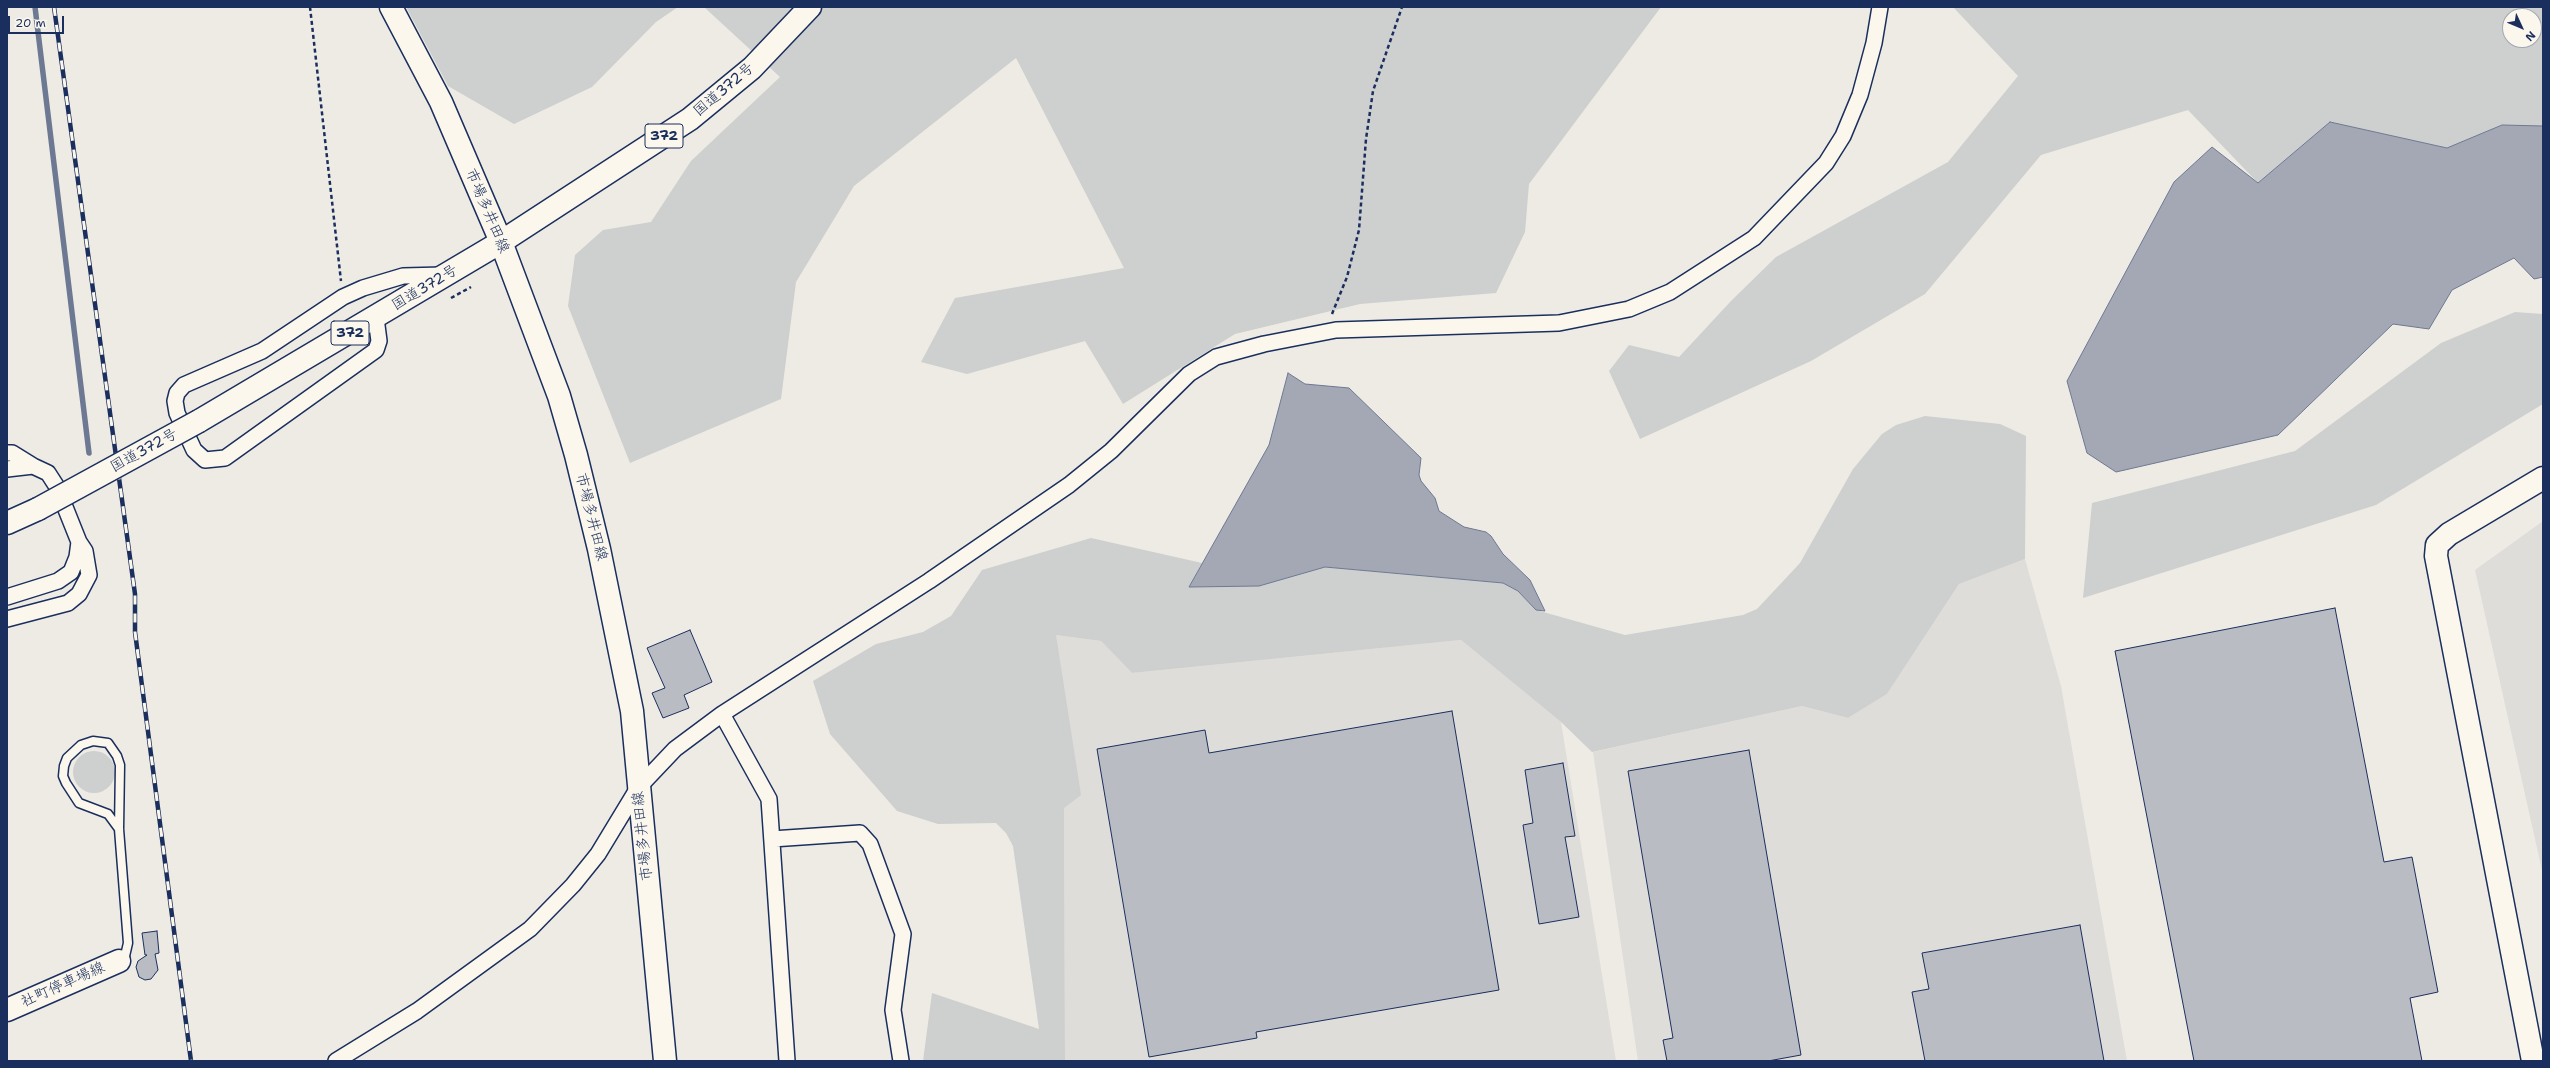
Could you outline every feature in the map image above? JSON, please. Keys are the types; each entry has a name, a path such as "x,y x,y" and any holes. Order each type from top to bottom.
{"main road":[{"name":"市場多井田線","path":"391,7 441,102 501,242 559,396 599,548 632,711 638,788 665,1061"},
{"name":"国道372号","path":"19,519 199,421 376,318 501,242 690,119 752,68 810,7"},
{"path":"2533,1061 2436,556 2438,545 2449,534 2543,478"},
{"name":"社町停車場線","path":"7,1010 119,961"}],"street":[{"path":"336,1061 417,1011 530,929 573,885 598,854 638,788 675,749 722,714 929,581 1069,485 1111,450 1188,374 1216,357 1264,344 1325,332 1559,323 1629,309 1670,292 1754,238 1826,163 1843,136 1860,95 1874,43 1880,7"},
{"path":"376,318 379,341 376,350 225,458 213,461 205,460 200,456 177,412 175,401 177,393 184,385 262,351 343,297 363,288 402,276 446,275"},
{"path":"7,453 12,453 48,473 56,487 79,542 85,551 89,575 79,594 68,603 7,619"},
{"path":"7,469 33,466"},
{"path":"7,597 58,581 71,572 78,557 79,542"},
{"path":"722,714 769,799 787,1061"},
{"path":"772,839 860,833 870,844 903,934 893,1010 901,1061"}],"lane":[{"path":"119,961 125,956 128,943 120,829 120,764 117,756 108,743 101,741 81,745 67,758 63,776 66,783 79,803 108,814 120,829"}],"path":[{"path":"310,7 343,297"},
{"path":"1325,332 1348,277 1359,230 1366,139 1373,91 1402,7"}],"shaded area":[{"path":"406,7 678,7 656,22 592,87 514,124 448,86"},
{"path":"704,7 1661,7 1529,184 1525,232 1496,293 1360,304 1235,334 1123,404 1085,341 967,374 921,362 955,298 1124,268 1016,58 854,186 796,282 781,399 630,463 568,306 575,255 603,230 651,222 691,161 780,77"},
{"path":"1953,7 2543,7 2543,126 2502,125 2447,148 2330,122 2258,183 2188,110 2041,155 1925,294 1811,361 1640,439 1609,371 1629,345 1679,357 1731,301 1776,257 1948,162 2018,76"},
{"path":"2330,122 2447,148 2502,125 2543,126 2543,277 2534,279 2514,258 2452,290 2429,329 2393,324 2278,435 2116,472 2087,453 2067,381 2174,182 2212,147 2258,183"},
{"path":"2515,312 2543,314 2543,404 2376,505 2083,598 2092,503 2295,451 2441,343"},
{"path":"1288,373 1305,384 1349,388 1421,458 1419,475 1421,481 1435,498 1439,511 1464,527 1486,532 1491,536 1503,554 1530,580 1545,611 1536,610 1518,591 1503,583 1325,567 1259,586 1189,587 1269,445"},
{"path":"1925,416 2000,424 2026,436 2025,559 1959,584 1887,694 1848,718 1802,706 1592,752 1561,722 1461,640 1132,673 1101,641 1056,635 1081,795 1064,808 1065,1061 923,1061 932,993 1039,1029 1013,846 1006,833 996,823 938,824 897,811 830,734 813,681 876,644 923,632 951,616 982,570 1091,538 1202,563 1189,587 1259,586 1324,567 1503,583 1518,591 1536,610 1625,635 1743,615 1757,609 1800,563 1853,469 1882,434 1896,425"},
{"path":"2543,521 2543,875 2475,570"},
{"path":"2025,559 2061,686 2127,1061 1638,1061 1593,752 1802,706 1848,718 1887,694 1959,584"},
{"path":"1056,635 1101,641 1132,673 1461,640 1561,722 1616,1061 1065,1061 1064,808"},
{"path":"94,751 102,753 111,761 115,772 113,780 105,789 94,793 86,791 77,783 73,772 75,764 83,755"}],"building":[{"path":"2335,608 2384,862 2412,857 2438,992 2410,998 2422,1061 2194,1061 2115,651"},
{"path":"690,630 712,682 684,695 689,708 663,718 652,693 665,688 647,648"},
{"path":"1452,711 1499,990 1256,1032 1257,1038 1149,1057 1097,749 1205,730 1209,753"},
{"path":"1749,750 1801,1055 1768,1061 1667,1061 1663,1040 1673,1038 1628,771"},
{"path":"1563,763 1575,836 1565,837 1579,917 1539,924 1523,825 1533,823 1525,770"},
{"path":"2080,925 2104,1061 1925,1061 1912,992 1929,989 1922,953"},
{"path":"157,931 159,953 155,954 158,970 151,979 145,980 139,977 136,967 138,961 147,955 145,955 142,933"}],"waterway":[{"path":"35,7 89,453"}],"railway":[{"path":"54,7 135,594 135,632 191,1061"}]}
